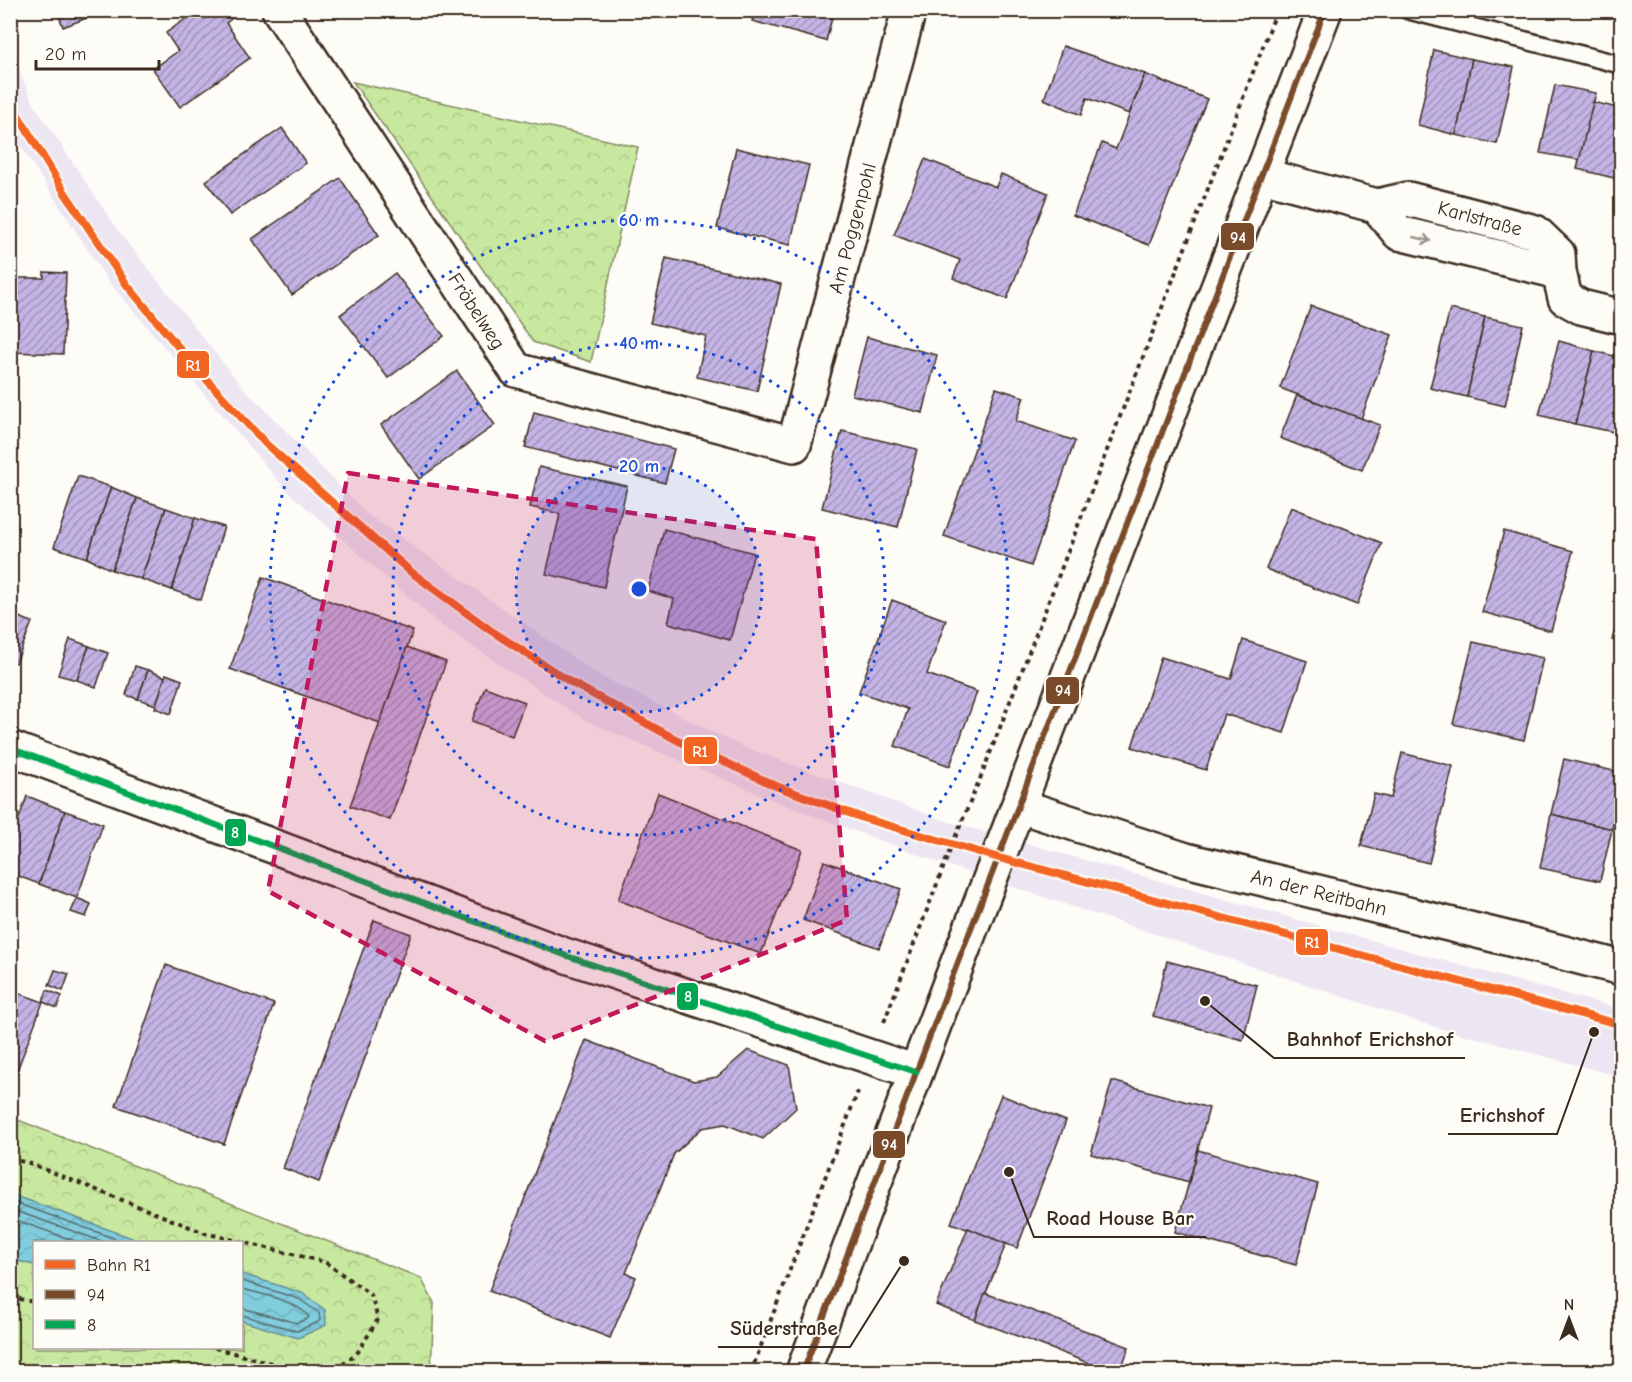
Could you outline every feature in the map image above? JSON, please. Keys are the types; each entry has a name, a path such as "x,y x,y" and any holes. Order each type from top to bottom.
{"street":[{"name":"Fröbelweg","path":"279,10 516,370 794,445"},
{"name":"Am Poggenpohl","path":"794,445 909,10"},
{"path":"802,1371 1325,10"},
{"name":"Karlstraße","path":"1261,175 1377,206 1399,233 1559,272 1564,298 1581,307 1622,317"},
{"path":"10,748 567,956 916,1072"},
{"name":"An der Reitbahn","path":"1020,806 1186,860 1622,968"}],"lane":[{"path":"1407,10 1622,65"}],"path":[{"path":"751,1371 824,1184 870,1057 952,845 991,752 1277,10"},
{"path":"10,1159 29,1163 205,1233 238,1241"},
{"path":"222,1349 290,1368 338,1371 358,1352 378,1319 371,1295 325,1262 243,1242"},
{"path":"10,1297 33,1302"}],"highlighted area":[{"path":"348,473 816,539 847,920 545,1041 268,891"}],"shaded area":[{"path":"10,51 35,106 119,232 240,384 366,513 597,674 741,746 949,822 1621,1009 1621,1077 1428,1025 935,861 783,804 588,722 443,627 287,491 108,281 11,131"}],"green space":[{"path":"353,82 638,147 591,362 533,342"},
{"path":"18,1120 421,1278 434,1303 431,1371 11,1372 10,1133"}],"water":[{"path":"10,1195 140,1241 33,1241 33,1265 11,1257"},
{"path":"243,1274 302,1293 325,1310 326,1325 298,1338 243,1321"}],"building":[{"path":"57,10 108,10 63,27"},
{"path":"198,10 243,10 226,23 250,58 180,107 153,69 178,51 166,33"},
{"path":"755,10 834,10 826,41 752,21"},
{"path":"1063,46 1145,74 1129,114 1087,98 1081,115 1044,99"},
{"path":"1434,50 1472,59 1456,135 1418,125"},
{"path":"1472,59 1514,67 1497,144 1456,135"},
{"path":"1145,74 1207,99 1149,245 1073,215 1102,143 1116,149"},
{"path":"1555,85 1596,93 1580,160 1540,153"},
{"path":"1593,102 1622,109 1622,180 1577,169"},
{"path":"282,128 306,163 230,215 206,181"},
{"path":"736,148 809,165 790,245 717,228"},
{"path":"925,159 996,187 1001,174 1048,193 1007,299 953,278 960,260 894,235"},
{"path":"340,178 379,235 292,295 252,239"},
{"path":"666,258 781,284 757,391 697,377 706,336 650,323"},
{"path":"44,272 66,273 63,354 10,352 10,278 44,278"},
{"path":"395,273 444,336 388,378 340,315"},
{"path":"1311,306 1392,335 1361,419 1280,388"},
{"path":"1450,309 1485,317 1467,397 1430,388"},
{"path":"1485,317 1523,325 1505,406 1467,397"},
{"path":"867,337 937,355 923,413 852,395"},
{"path":"1559,341 1594,351 1575,424 1539,415"},
{"path":"1594,351 1622,358 1622,400 1614,432 1575,424"},
{"path":"457,371 495,425 419,479 381,425"},
{"path":"996,388 1024,397 1016,421 1075,441 1031,566 944,536"},
{"path":"1297,395 1380,425 1362,470 1280,438"},
{"path":"534,412 674,449 665,483 525,447"},
{"path":"842,431 917,449 898,527 822,508"},
{"path":"539,467 627,486 604,587 546,574 560,514 530,507"},
{"path":"78,476 111,487 87,558 54,547"},
{"path":"111,487 137,498 112,570 87,558"},
{"path":"137,498 166,508 141,579 112,570"},
{"path":"1291,507 1382,543 1357,605 1266,569"},
{"path":"166,508 195,518 172,590 141,579"},
{"path":"195,518 224,527 201,600 172,590"},
{"path":"664,529 754,553 730,640 668,623 674,599 648,591"},
{"path":"1504,531 1573,551 1551,631 1482,612"},
{"path":"263,577 413,631 380,723 230,669"},
{"path":"892,600 946,620 927,674 977,692 950,766 895,746 908,709 859,692"},
{"path":"1622,606 1622,643 1612,640"},
{"path":"11,614 32,622 16,663 10,661"},
{"path":"70,639 89,646 77,680 58,675"},
{"path":"1243,640 1307,661 1284,733 1224,714 1206,770 1132,747 1161,657 1231,679"},
{"path":"1473,642 1543,658 1524,740 1453,724"},
{"path":"89,646 108,653 96,687 77,680"},
{"path":"407,647 446,662 390,820 350,806"},
{"path":"135,666 148,670 138,699 126,695"},
{"path":"148,670 165,677 156,705 138,699"},
{"path":"166,674 182,680 171,714 155,708"},
{"path":"485,687 525,702 512,736 472,721"},
{"path":"1402,753 1453,766 1429,863 1361,846 1374,794 1391,798"},
{"path":"1564,759 1622,773 1612,829 1551,814"},
{"path":"658,793 802,850 761,954 618,900"},
{"path":"27,796 65,811 39,884 10,873 10,843"},
{"path":"65,811 103,824 77,898 39,884"},
{"path":"1551,814 1612,829 1600,881 1540,868"},
{"path":"824,861 901,889 879,948 803,920"},
{"path":"77,898 91,904 86,917 71,912"},
{"path":"374,920 411,934 319,1182 283,1168"},
{"path":"1167,961 1257,985 1243,1040 1153,1016"},
{"path":"166,965 274,1004 224,1144 116,1106"},
{"path":"55,970 69,974 63,991 49,985"},
{"path":"10,990 43,1002 15,1076 10,1075"},
{"path":"47,990 62,996 57,1008 43,1002"},
{"path":"586,1040 694,1081 717,1077 748,1050 789,1065 796,1108 763,1139 725,1124 702,1128 674,1154 626,1273 636,1277 610,1338 489,1291"},
{"path":"1112,1081 1209,1108 1189,1182 1091,1154"},
{"path":"1001,1095 1066,1121 1017,1248 951,1223"},
{"path":"1198,1150 1318,1184 1296,1265 1175,1232"},
{"path":"968,1228 1006,1244 975,1320 936,1305"},
{"path":"985,1293 1129,1347 1120,1372 1112,1372 975,1320"}],"rail line":[{"name":"R1","path":"10,102 65,193 127,285 194,366 267,445 411,572 490,630 572,683 677,740 776,786 863,818 999,858 1622,1025"}],"transit line":[{"name":"94","path":"803,1372 948,988 1325,10"},
{"name":"8","path":"10,748 567,956 916,1072"}],"place":[{"name":"Bahnhof Erichshof","path":"1205,1001"},
{"name":"Erichshof","path":"1594,1032"},
{"name":"Road House Bar","path":"1009,1172"},
{"name":"Süderstraße","path":"904,1261"}]}
